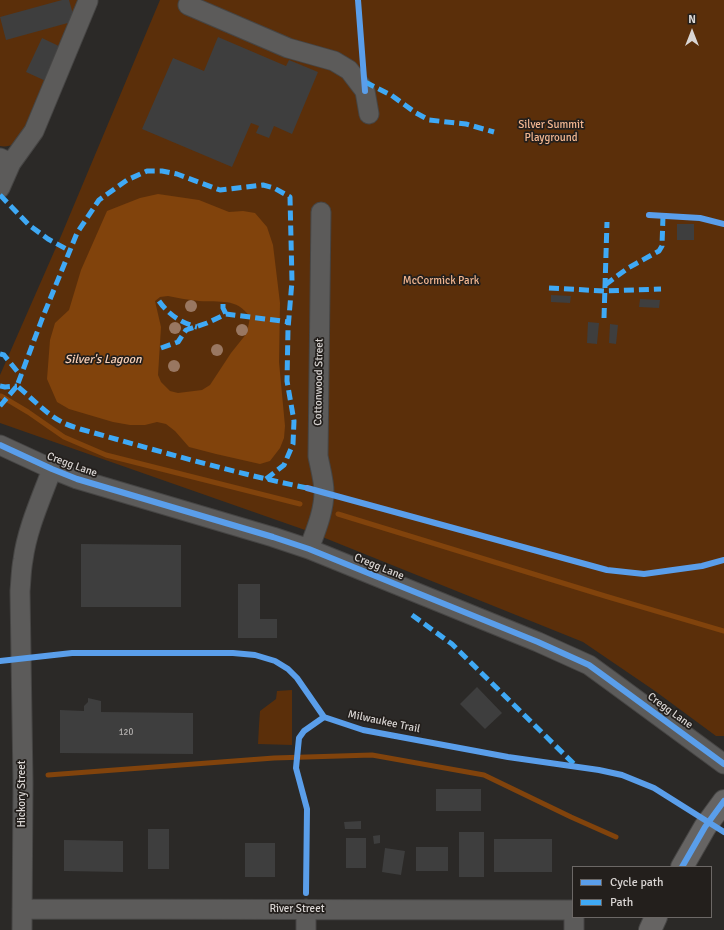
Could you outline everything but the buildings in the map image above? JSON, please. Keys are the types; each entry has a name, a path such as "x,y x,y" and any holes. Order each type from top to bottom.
{"main road":[{"path":"683,866 705,827 724,801"},
{"path":"650,930 656,918"}],"street":[{"path":"0,188 6,161 34,132 88,1"},
{"path":"188,5 288,48 334,61 349,70 365,91 369,114"},
{"name":"Cottonwood Street","path":"309,549 322,508 324,492 318,456 321,212"},
{"name":"Cregg Lane","path":"0,445 52,470 77,479 309,549 538,642 589,666 724,764"},
{"name":"Hickory Street","path":"22,930 23,783 20,591 23,560 35,515 52,470"},
{"name":"River Street","path":"22,909 572,910"},
{"path":"306,909 306,930"},
{"path":"574,918 574,930"}],"green space":[{"path":"0,0 83,0 24,138 12,145 6,146 0,146"},
{"name":"McCormick Park","path":"160,0 724,0 724,736 716,736 655,691 583,642 305,530 0,423 0,375 61,236"},
{"path":"292,690 292,745 258,744 260,711 276,699 277,691"}],"water":[{"name":"Silver's Lagoon","path":"158,194 199,200 229,212 243,211 255,213 267,227 273,245 280,303 279,362 285,426 284,438 280,448 270,461 260,464 189,447 175,431 166,424 157,422 145,425 130,425 113,422 69,409 57,402 47,379 50,340 55,323 69,310 81,270 107,211 140,198","holes":["168,296 195,301 227,302 239,306 250,317 247,333 231,353 210,385 202,390 178,393 170,391 161,382 158,375 161,327 155,301 160,297"]}],"waterway":[{"path":"1,396 28,412 64,437 106,455 300,504"},
{"path":"338,514 724,631"},
{"path":"48,775 274,758 372,755 484,775 616,837"}],"marked path":[{"path":"365,82 391,95 416,113 429,120 466,124 494,132"},
{"path":"266,479 284,465 293,444 294,421 287,381 288,329 292,281 290,197 274,188 263,185 220,190 177,174 162,171 147,171 127,180 99,200 77,233 17,386 50,415 71,426 221,468 278,482 307,488"},
{"path":"0,195 29,225 48,239 70,251"},
{"path":"605,285 628,268 659,251 662,246 663,216"},
{"path":"604,318 607,222"},
{"path":"549,288 605,291 661,289"},
{"path":"159,301 166,310 175,317 197,327"},
{"path":"223,304 226,314"},
{"path":"161,348 178,342 186,330 207,323 226,314 289,322"},
{"path":"0,354 4,355 21,376"},
{"path":"0,386 17,386"},
{"path":"0,406 17,386"},
{"path":"412,615 452,644 576,766"}],"cycle path":[{"path":"358,0 365,91"},
{"path":"649,215 700,218 724,224"},
{"path":"0,445 77,479 309,549 538,642 589,665 724,764"},
{"path":"307,488 607,570 644,574 702,566 724,560"},
{"name":"Milwaukee Trail","path":"0,661 72,653 233,653 255,655 275,661 288,669 297,678 324,717 363,730 508,757 599,770 622,775 654,788 724,832"},
{"path":"306,893 307,809 296,768 299,738 304,731 324,717"},
{"path":"683,866 705,827 724,801"}],"park label":[{"name":"Silver Summit Playground","path":"551,131"}]}
